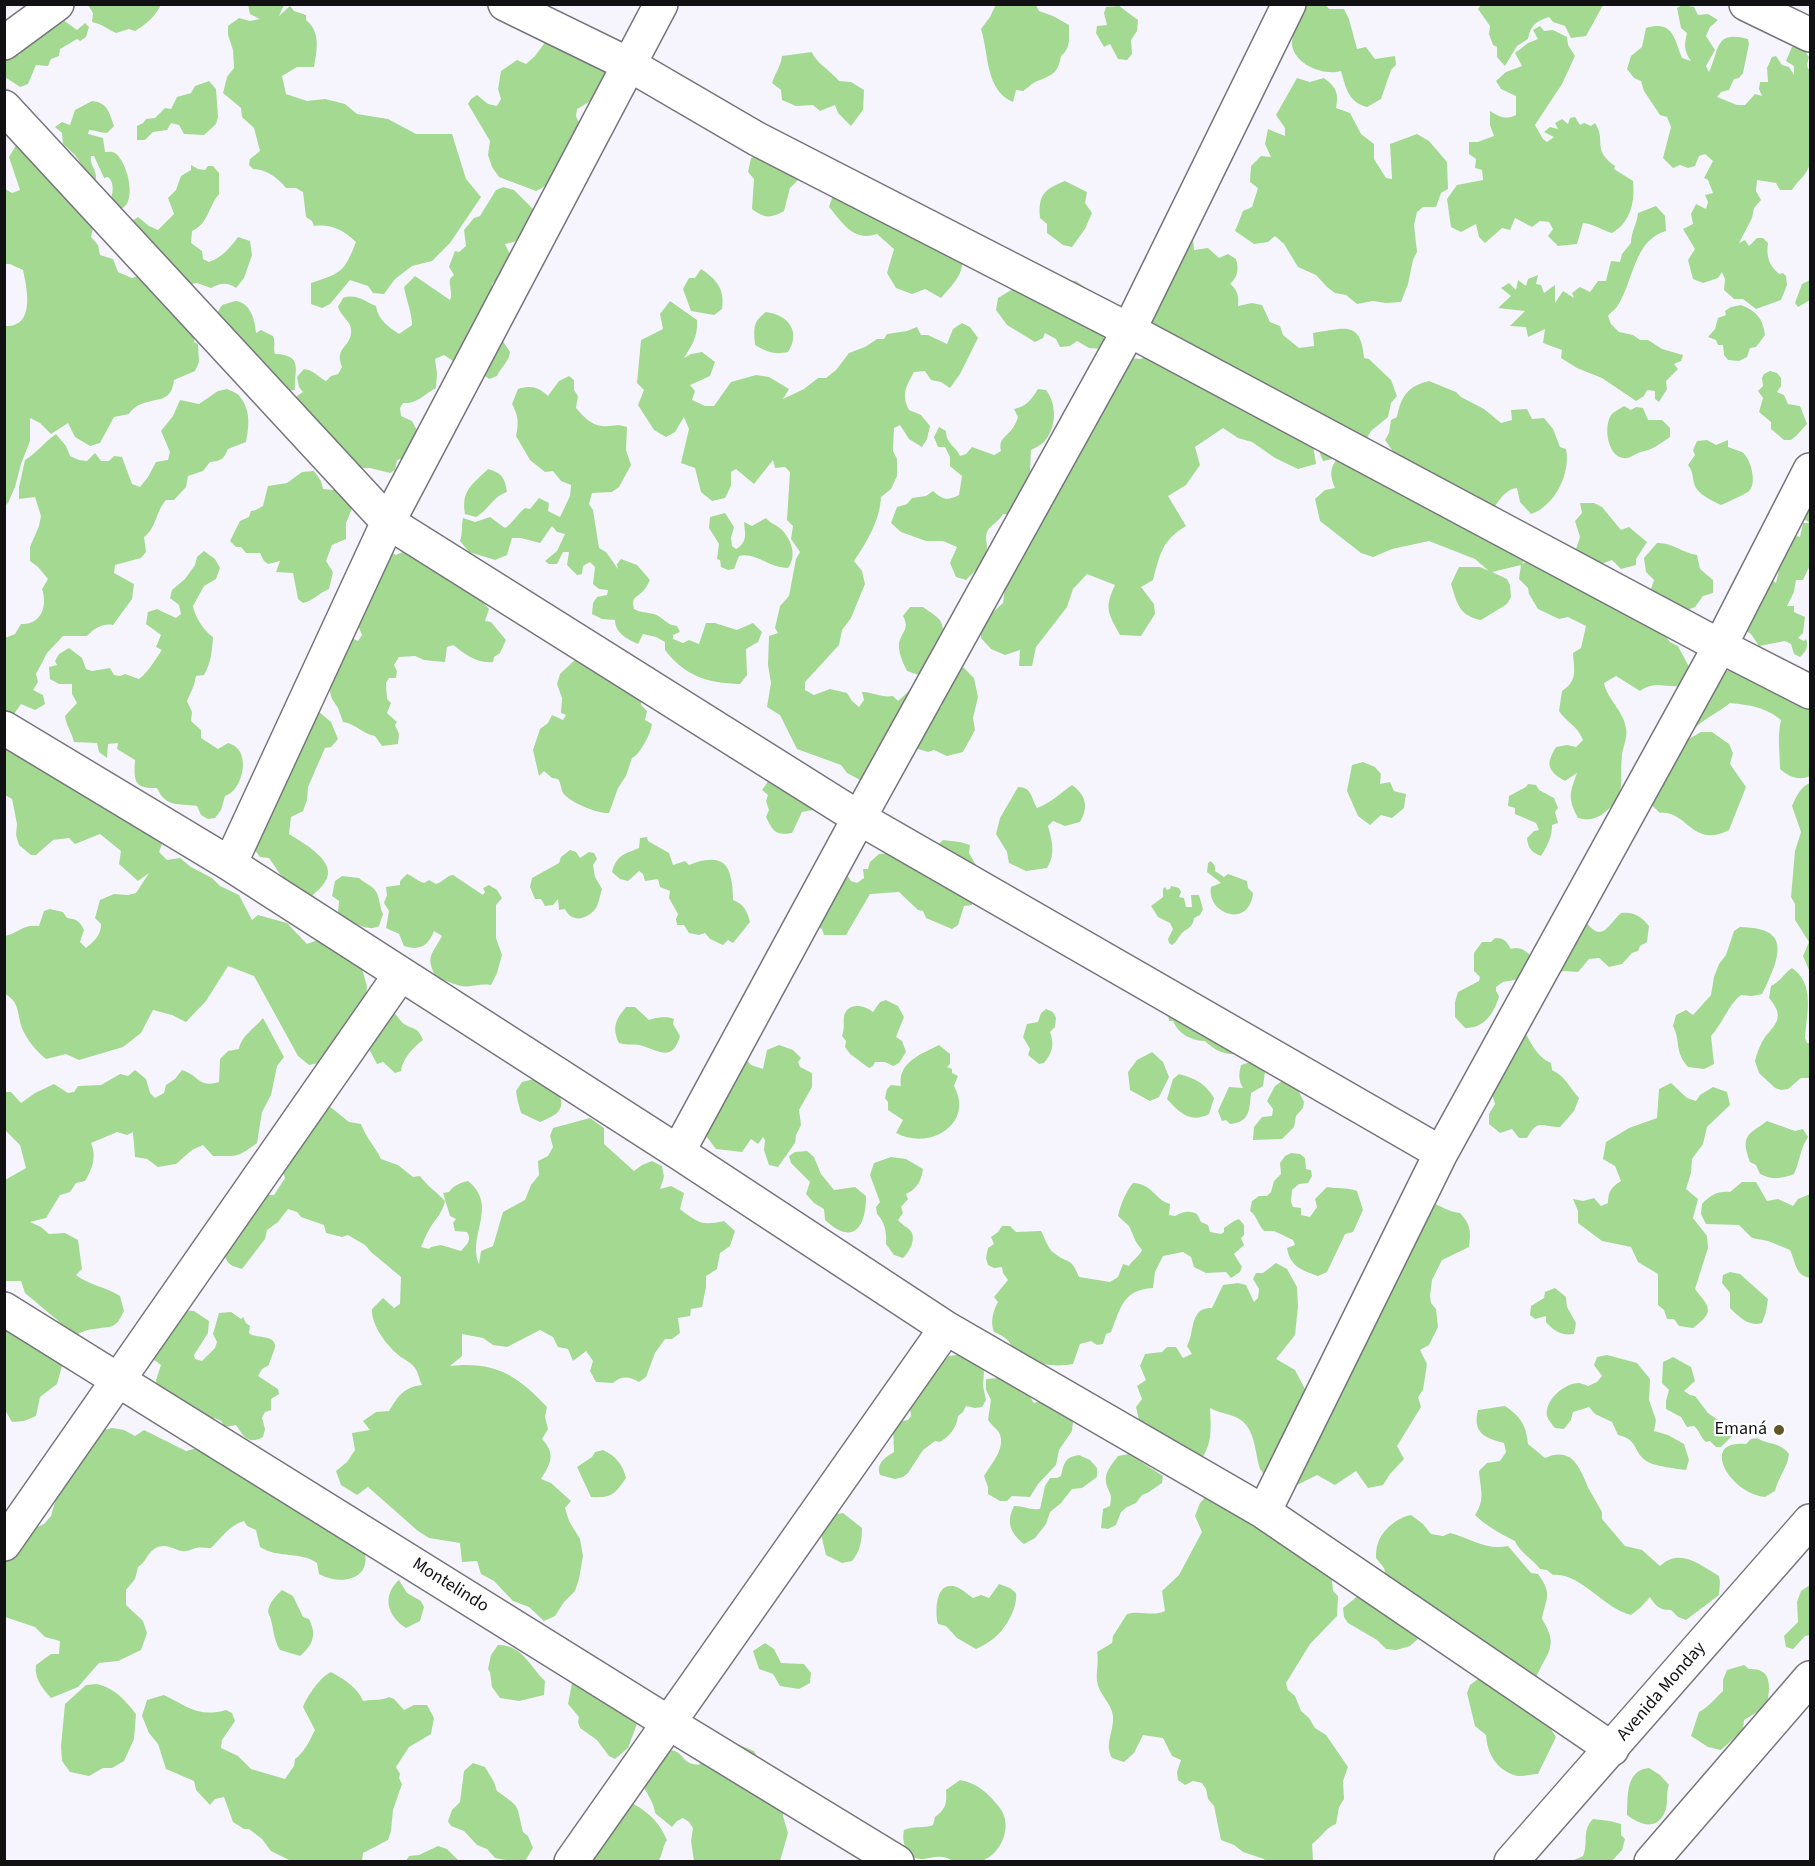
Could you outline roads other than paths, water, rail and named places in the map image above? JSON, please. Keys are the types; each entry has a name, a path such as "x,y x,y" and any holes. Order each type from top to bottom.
{"street":[{"path":"4,43 57,4"},
{"path":"505,4 630,65 757,140 1129,330 1810,692"},
{"path":"230,864 388,522 661,4"},
{"path":"678,1152 859,818 1129,330 1289,4"},
{"path":"1746,4 1810,35"},
{"path":"4,107 388,522 859,818 1441,1153"},
{"path":"1264,1512 1441,1153 1720,646 1810,470"},
{"path":"4,728 230,864 678,1152 946,1328 1264,1512 1612,1749"},
{"path":"4,1544 400,975"},
{"name":"Montelindo","path":"4,1309 669,1723 897,1862"},
{"path":"572,1862 946,1328"},
{"name":"Avenida Monday","path":"1511,1862 1810,1521"},
{"path":"1651,1862 1810,1678"}],"place":[{"name":"Emaná","path":"1779,1430"}]}
